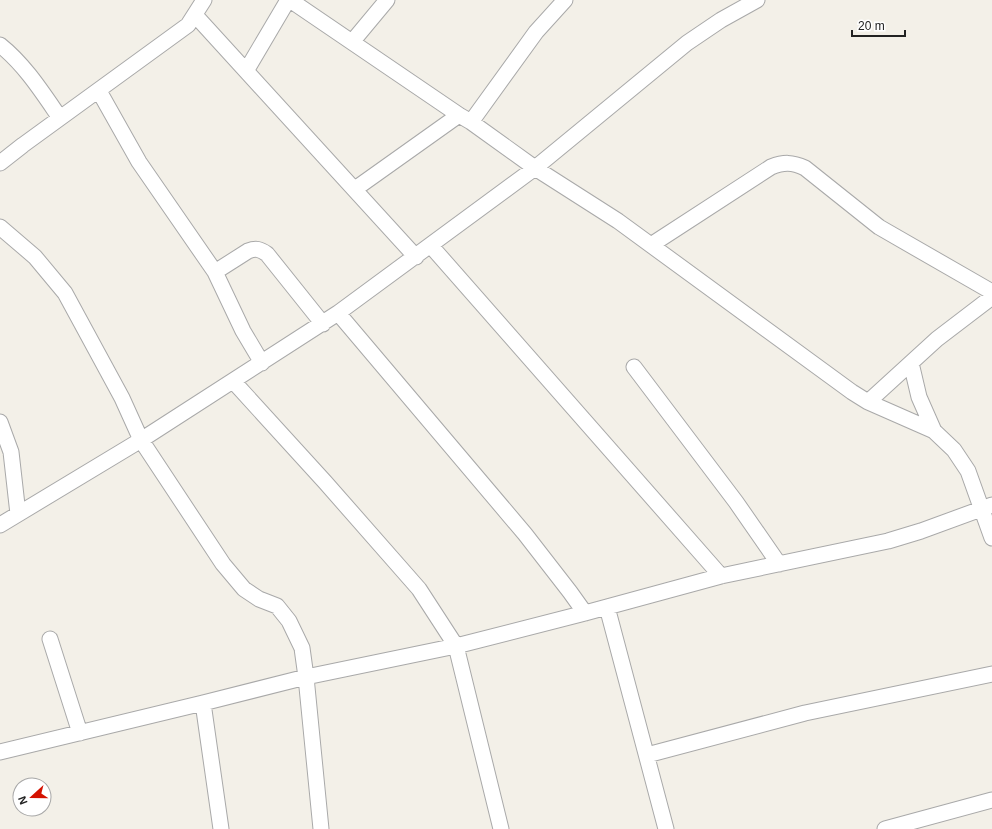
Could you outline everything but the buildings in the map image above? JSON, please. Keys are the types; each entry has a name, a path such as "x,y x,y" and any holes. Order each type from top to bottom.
{"street":[{"path":"0,163 188,25 204,0"},
{"path":"246,71 289,0 535,168 618,221 852,392 868,402 934,431 954,450 968,471 987,506 992,538"},
{"path":"352,42 387,0"},
{"path":"354,189 465,119 536,32 565,0"},
{"path":"0,525 141,440 323,324 535,168 687,43 722,20 757,0"},
{"path":"195,15 416,257"},
{"path":"0,45 18,62 33,80 60,118"},
{"path":"99,91 139,162 215,272 243,331 262,363"},
{"path":"651,245 771,167 783,162 794,163 805,168 879,227 992,292"},
{"path":"0,227 35,257 65,293 122,398 141,440 223,564 244,589 259,599 277,606 289,621 302,648 322,829"},
{"path":"431,246 721,576"},
{"path":"215,272 248,251 259,249 267,254 323,324"},
{"path":"868,402 937,339 992,297"},
{"path":"338,313 525,534 585,613"},
{"path":"911,363 919,397 934,431"},
{"path":"634,367 732,497 779,564"},
{"path":"233,381 325,482 419,589 456,646 501,829"},
{"path":"0,422 11,452 18,514"},
{"path":"0,752 306,677 456,646 721,576 921,532 987,506"},
{"path":"607,607 666,829"},
{"path":"50,639 80,733"},
{"path":"646,755 805,714 992,674"},
{"path":"203,703 221,829"},
{"path":"885,829 933,823 992,800"}]}
